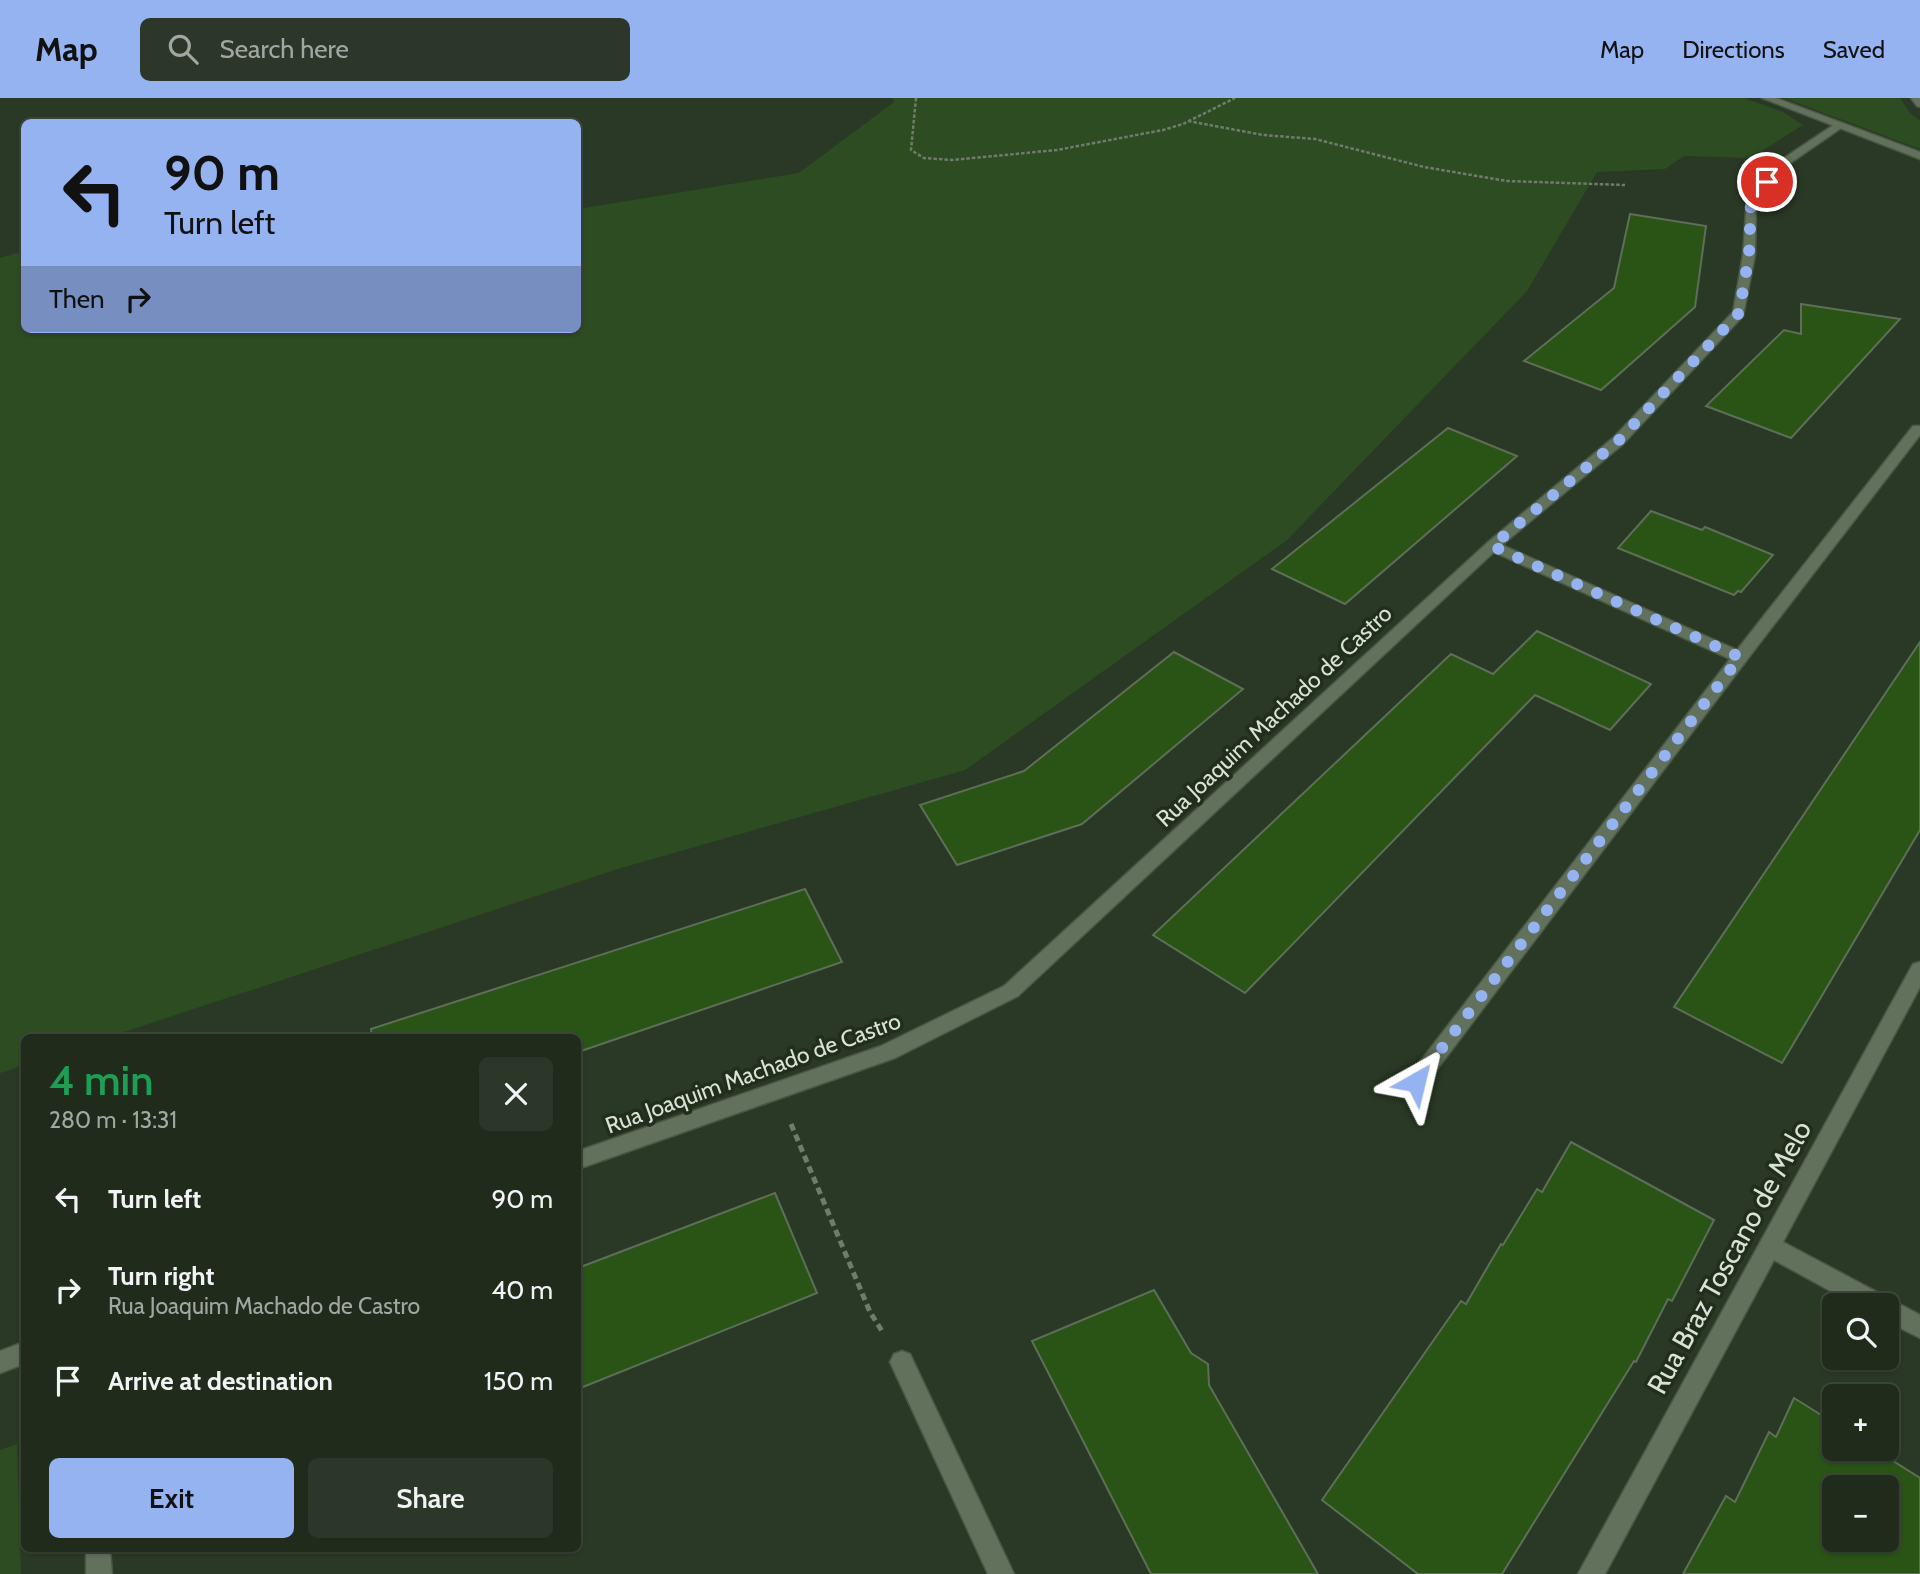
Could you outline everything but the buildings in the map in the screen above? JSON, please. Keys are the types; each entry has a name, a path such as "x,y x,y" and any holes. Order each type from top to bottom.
{"street":[{"path":"1767,98 1920,156"},
{"path":"1916,98 1920,104"},
{"name":"Rua Joaquim Machado de Castro","path":"581,1159 888,1052 1011,991 1492,546 1618,441 1739,313 1749,255 1751,200 1782,164 1839,126"},
{"path":"1416,1082 1740,657 1918,429"},
{"path":"1492,546 1740,657"},
{"name":"Rua Braz Toscano de Melo","path":"1591,1574 1920,969"},
{"path":"1769,1246 1856,1293"},
{"path":"1899,1316 1920,1327"},
{"path":"0,1362 21,1354"},
{"path":"902,1362 1001,1574"},
{"path":"98,1552 99,1574"}],"path":[{"path":"916,98 911,150 924,159 952,160 1057,150 1163,131 1235,98"},
{"path":"1188,121 1263,135 1315,139 1424,167 1507,181 1625,185"},
{"path":"777,1091 870,1312 902,1362"}],"green space":[{"path":"892,98 1744,98 1783,112 1803,125 1751,158 1684,156 1665,169 1597,172 1527,291 1287,540 965,770 621,868 118,1034 21,1034 21,1066 0,1073 0,258 21,252 21,333 581,333 581,209 799,173 894,102"},
{"path":"1784,98 1900,98 1909,112 1920,121 1920,149"},
{"path":"17,1444 21,1574 0,1574 0,1450"}],"route":[{"path":"1416,1082 1740,657 1492,546 1618,441 1739,313 1749,255 1751,200 1767,182"}]}
